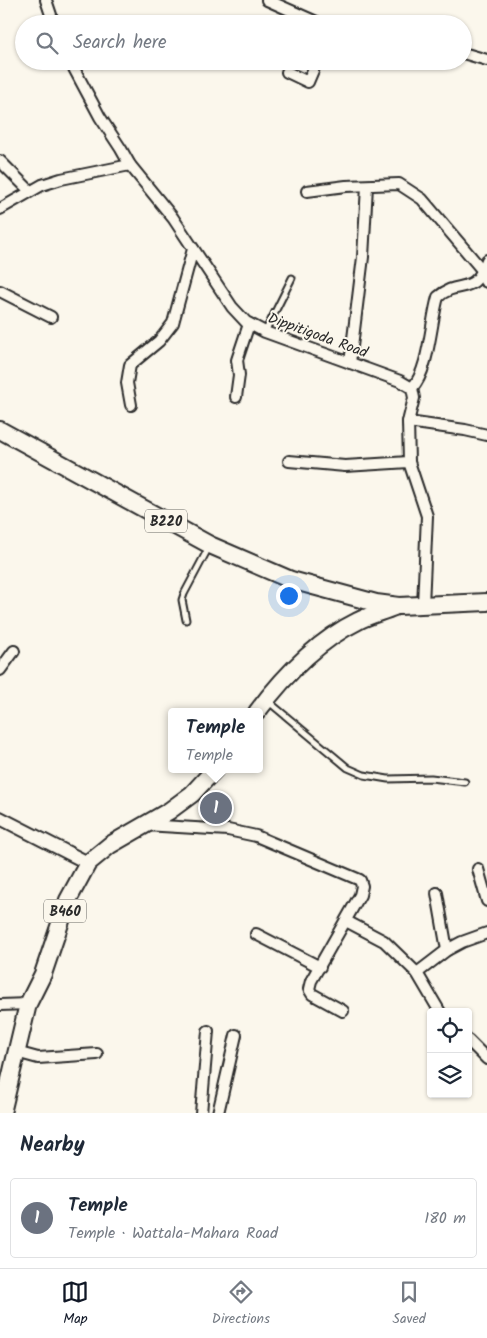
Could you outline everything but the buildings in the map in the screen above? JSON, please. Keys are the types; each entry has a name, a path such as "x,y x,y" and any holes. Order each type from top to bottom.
{"main road":[{"name":"B220","path":"0,430 210,545 291,580 376,603 399,606"},
{"path":"262,706 309,654 334,634 359,620 399,606 487,602"},
{"name":"B460","path":"2,1113 28,1004 43,974 68,900 88,863 110,845 169,811 192,794 211,773"}],"street":[{"path":"46,0 51,15"},
{"path":"267,0 301,15"},
{"path":"472,56 487,60"},
{"name":"Dippitigoda Road","path":"75,70 100,117 130,165 173,218 232,308 249,324 265,332 400,381 412,388"},
{"path":"287,72 308,82 313,70"},
{"path":"0,161 30,191"},
{"path":"0,209 42,185 62,178 130,165"},
{"path":"306,190 399,184 422,199 483,272 484,281 487,282"},
{"path":"350,363 362,257 367,186"},
{"path":"130,405 127,383 130,365 160,341 173,323 193,249"},
{"path":"423,604 427,516 409,462 408,422 414,398 412,388 417,382 421,370 438,297 443,292 474,283 483,272 487,260"},
{"path":"0,291 50,317"},
{"path":"236,397 239,375 237,360 249,324"},
{"path":"408,422 487,435"},
{"path":"289,460 345,466 409,462"},
{"path":"0,670 14,651"},
{"path":"0,818 88,863"},
{"path":"143,825 228,830 256,836 360,880 362,886 360,895 311,981 309,989 312,994 343,1011"},
{"path":"478,868 487,901"},
{"path":"437,893 447,950"},
{"path":"346,920 384,941 417,973 438,1008"},
{"path":"417,973 447,950 487,933"},
{"path":"256,934 320,967"},
{"path":"0,1005 28,1004"},
{"path":"201,1113 208,1031"},
{"path":"218,1113 236,1035"},
{"path":"472,1044 487,1059"},
{"path":"16,1052 38,1058 96,1054"}],"lane":[{"path":"265,332 292,278"},
{"path":"186,620 182,600 210,545"},
{"path":"262,706 348,768 364,775 388,779 431,778 465,782"}],"place":[{"name":"Temple","path":"216,808"}]}
